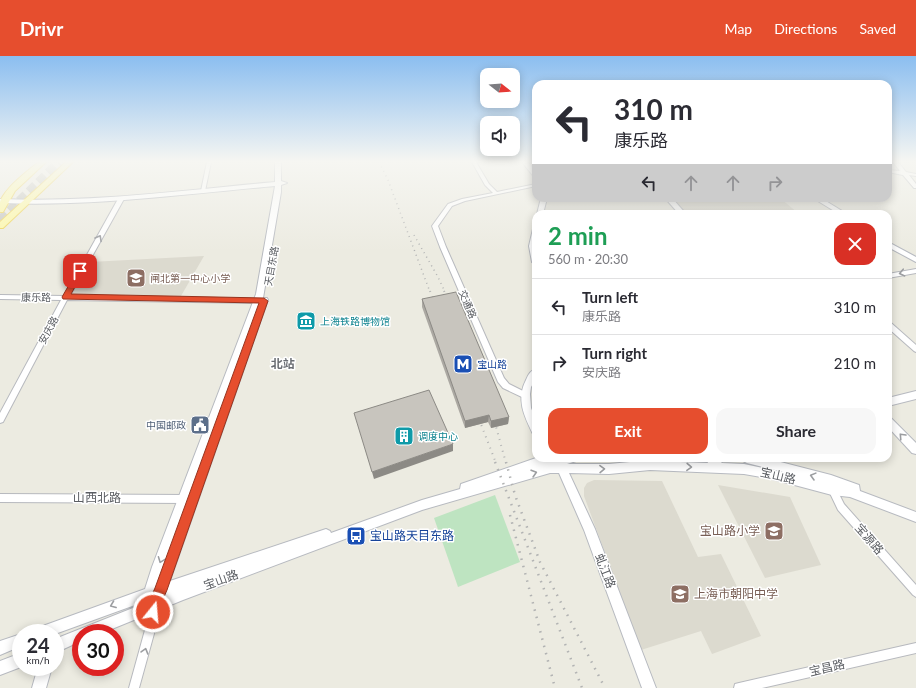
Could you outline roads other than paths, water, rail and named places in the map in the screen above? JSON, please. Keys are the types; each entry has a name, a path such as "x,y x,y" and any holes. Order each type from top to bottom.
{"main road":[{"path":"0,210 2,201 11,191"},
{"path":"0,226 16,209 38,191"},
{"path":"2,201 25,202 121,198 197,191"},
{"name":"天目东路","path":"155,592 260,301 268,288 281,191"},
{"path":"672,202 679,210"},
{"path":"815,202 828,210"},
{"path":"823,202 837,210"},
{"path":"892,241 916,255"},
{"path":"892,246 916,260"},
{"path":"532,377 528,382 524,395 525,406 532,422"},
{"path":"892,401 916,395"},
{"path":"892,425 916,450"},
{"name":"宝山路","path":"64,625 155,592 537,462 609,469 650,464 744,469 831,485 916,512"},
{"path":"650,464 659,462"},
{"path":"715,462 720,468"},
{"name":"宝山路","path":"767,462 916,517"},
{"name":"宝山路","path":"108,624 422,506 550,468 559,463"},
{"name":"虬江路","path":"559,463 589,529 649,688"},
{"path":"153,606 155,592"},
{"path":"0,648 12,643"},
{"path":"0,668 12,663"},
{"path":"39,688 42,676"}],"street":[{"path":"496,193 504,191"},
{"name":"交通路","path":"496,193 464,200 450,205 435,226 500,380 506,386 524,395"},
{"name":"安庆路","path":"0,420 121,198"},
{"path":"892,275 916,271"},
{"name":"康乐路","path":"0,297 260,301"},
{"path":"892,328 916,349"},
{"name":"宝源路","path":"831,485 841,507 916,592"},
{"name":"山西北路","path":"0,498 189,499"},
{"path":"134,688 150,630 153,606"},
{"name":"宝昌路","path":"739,688 916,648"}],"tunnel":[{"path":"0,220 29,191"}],"railway":[{"path":"392,191 430,292"},
{"path":"414,235 445,292"},
{"path":"430,291 436,307"},
{"path":"444,291 450,304"},
{"path":"477,414 496,463"},
{"path":"493,416 506,463"},
{"path":"495,462 582,688"},
{"path":"506,462 515,495 540,562 605,688"},
{"path":"510,515 555,688"}],"place":[{"name":"闸北第一中心小学","path":"136,278"},
{"name":"上海铁路博物馆","path":"306,321"},
{"name":"宝山路","path":"463,364"},
{"name":"中国邮政","path":"200,425"},
{"name":"调度中心","path":"404,436"},
{"name":"宝山路小学","path":"774,531"},
{"name":"宝山路天目东路","path":"356,536"},
{"name":"上海市朝阳中学","path":"680,594"}],"district":[{"name":"北站","path":"283,364"}]}
